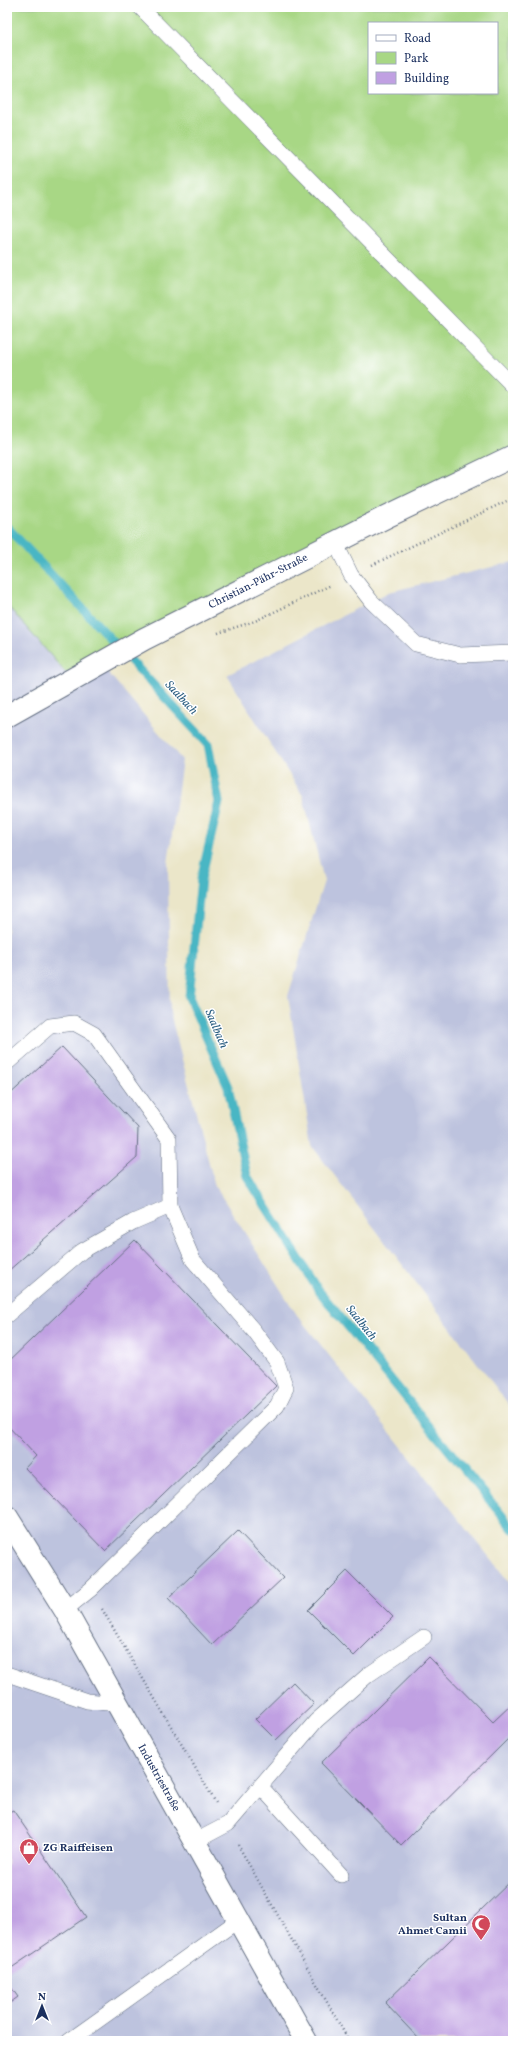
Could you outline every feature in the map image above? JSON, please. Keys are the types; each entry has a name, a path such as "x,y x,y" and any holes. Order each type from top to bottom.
{"street":[{"name":"Christian-Pähr-Straße","path":"7,716 144,639 335,542 513,456"},
{"name":"Industriestraße","path":"7,1518 65,1610 194,1842 240,1919 306,2041"}],"lane":[{"path":"140,7 513,386"},
{"path":"335,542 351,575 371,601 416,644 460,655 513,654"},
{"path":"7,1063 50,1026 74,1024 94,1034 169,1139 170,1206 194,1260 259,1337 277,1362 286,1388 277,1406 91,1589 65,1610"},
{"path":"7,1315 82,1251 133,1222 170,1206"},
{"path":"194,1842 228,1824 262,1787 316,1721 368,1675 424,1637"},
{"path":"7,1674 87,1701 118,1704"},
{"path":"262,1787 341,1875"},
{"path":"69,2041 240,1919"}],"path":[{"path":"91,1589 228,1824 349,2041"}],"shaded area":[{"path":"513,562 513,1410 312,1146 288,996 324,881 303,796 227,675 389,592"},
{"path":"7,605 71,679 100,663 182,760 168,864 170,1013 215,1186 297,1315 513,1587 513,2041 7,2041"}],"green space":[{"path":"7,7 513,7 513,447 71,679 7,605"}],"building":[{"path":"62,1047 138,1128 137,1157 7,1272 7,1097"},
{"path":"135,1240 276,1386 105,1551 25,1468 36,1456 7,1425 7,1363"},
{"path":"238,1531 283,1578 212,1645 168,1598"},
{"path":"347,1571 393,1617 354,1656 308,1610"},
{"path":"429,1657 493,1722 513,1703 513,1734 401,1845 321,1763"},
{"path":"293,1682 314,1704 276,1740 255,1719"},
{"name":"ZG Raiffeisen","path":"13,1810 86,1917 7,1971 7,1813"},
{"name":"Sultan Ahmet Camii","path":"513,1879 513,2041 421,2041 385,2003"},
{"path":"7,1982 18,1997 7,2005"}],"waterway":[{"name":"Saalbach","path":"7,527 208,744 219,802 201,879 189,997 228,1087 247,1176 319,1291 513,1529"}],"place":[{"name":"ZG Raiffeisen","path":"29,1865"},
{"name":"Sultan Ahmet Camii","path":"481,1941"}]}
